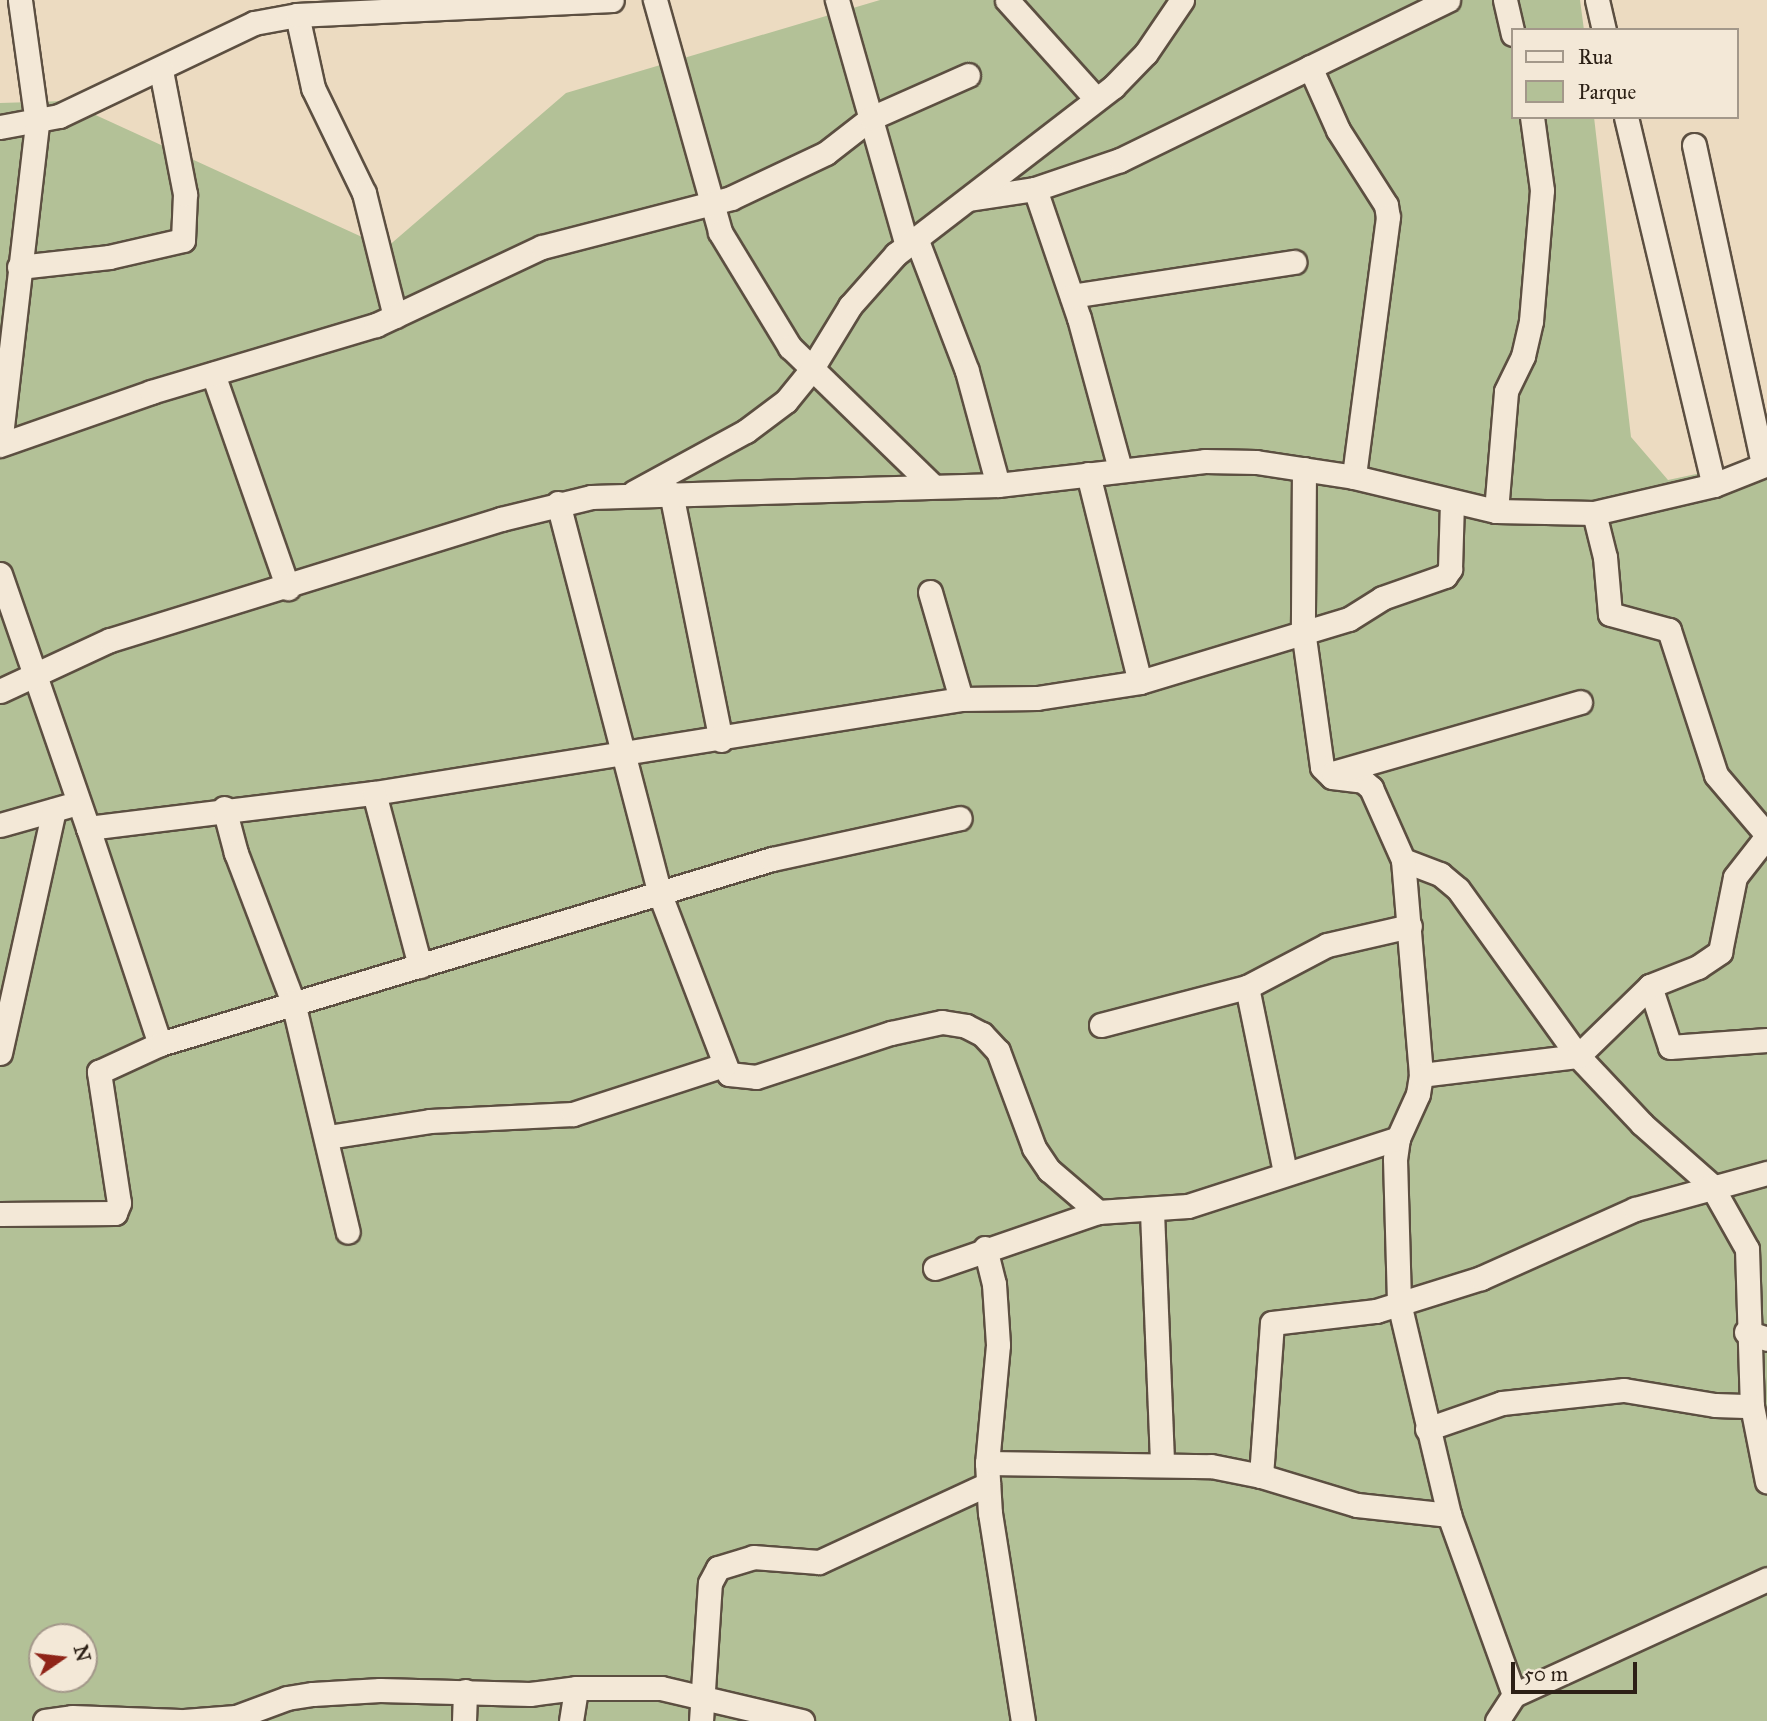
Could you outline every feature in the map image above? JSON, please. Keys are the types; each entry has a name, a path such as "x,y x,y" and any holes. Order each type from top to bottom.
{"street":[{"path":"20,0 37,123 0,445 213,374 351,334 542,247 710,204 798,168 871,118 968,75"},
{"path":"0,127 37,123 161,69 254,23 368,6 612,0"},
{"path":"654,0 720,232 761,303 811,370 932,485"},
{"path":"837,0 911,242 967,371 998,485"},
{"path":"1007,0 1096,99"},
{"path":"631,494 746,431 786,401 811,370 850,306 911,242 1096,99 1146,53 1182,0"},
{"path":"967,200 1035,189 1120,160 1448,0"},
{"path":"1506,0 1512,29"},
{"path":"1597,0 1604,28"},
{"path":"297,15 313,88 364,193 395,316"},
{"path":"1310,67 1338,130 1386,205 1388,217 1354,477"},
{"path":"19,267 109,257 183,240 185,194 161,69"},
{"path":"1496,511 1506,391 1523,356 1531,321 1542,190 1532,119"},
{"path":"1626,119 1714,485"},
{"path":"0,691 37,671 110,640 288,588 558,503 631,494 998,485 1205,461 1304,469 1354,477 1452,503 1496,511 1594,513 1714,485 1765,464 1694,145"},
{"path":"1035,189 1072,296 1119,469"},
{"path":"1072,296 1294,262"},
{"path":"213,374 288,588"},
{"path":"1304,469 1303,630 1308,689 1326,775"},
{"path":"1088,474 1140,682"},
{"path":"671,493 721,740"},
{"path":"558,503 621,757 659,892 724,1065 740,1078 755,1077 891,1033 942,1022 966,1026 982,1034 998,1051 1034,1148 1049,1170 1098,1212"},
{"path":"88,828 224,808 374,793 621,757 961,699 1037,698 1140,682 1303,630 1349,619 1382,598 1448,573 1452,503"},
{"path":"1421,1075 1578,1056 1650,986 1720,952 1735,877 1767,836 1716,775 1670,630 1610,614 1605,557 1594,513"},
{"path":"0,573 37,671 77,803 88,828 160,1044"},
{"path":"930,592 961,699"},
{"path":"1326,775 1580,702"},
{"path":"1326,775 1363,781 1371,788 1403,860 1421,1075 1419,1094 1398,1138 1399,1303 1449,1515 1514,1695"},
{"path":"374,793 420,966"},
{"path":"0,825 77,803"},
{"path":"224,808 236,853 293,1003 328,1137 348,1232"},
{"path":"0,1052 54,810"},
{"path":"0,1214 115,1213 119,1203 99,1072 160,1044 659,892 825,846 960,818"},
{"path":"1403,860 1440,874 1458,889 1578,1056 1642,1124 1711,1185 1747,1249 1757,1335 1752,1406 1767,1482"},
{"path":"1101,1025 1247,987 1327,945 1410,926"},
{"path":"1650,986 1670,1047 1767,1040"},
{"path":"1247,987 1285,1172"},
{"path":"328,1137 430,1121 573,1114 724,1065"},
{"path":"934,1268 985,1248 1098,1212 1152,1212 1188,1206 1285,1172 1398,1138"},
{"path":"1261,1476 1272,1323 1376,1311 1480,1278 1595,1224 1711,1185 1767,1173"},
{"path":"1152,1212 1162,1462"},
{"path":"985,1248 994,1284 998,1345 988,1473 1023,1721"},
{"path":"1427,1429 1502,1403 1624,1390 1715,1405 1752,1406"},
{"path":"701,1721 700,1695 710,1583 718,1568 753,1557 819,1562 988,1473 1162,1462 1261,1476 1357,1505 1449,1515"},
{"path":"1497,1721 1514,1695 1767,1579"},
{"path":"571,1721 576,1688"},
{"path":"44,1721 72,1717 182,1721 236,1719 287,1698 313,1694 465,1691 530,1694 576,1688 661,1688 802,1721"},
{"path":"464,1721 465,1691"}],"green space":[{"path":"880,0 1580,0 1584,28 1512,28 1512,119 1594,119 1631,437 1668,480 1767,459 1767,1721 0,1721 0,103 65,101 386,248 566,93"}]}
